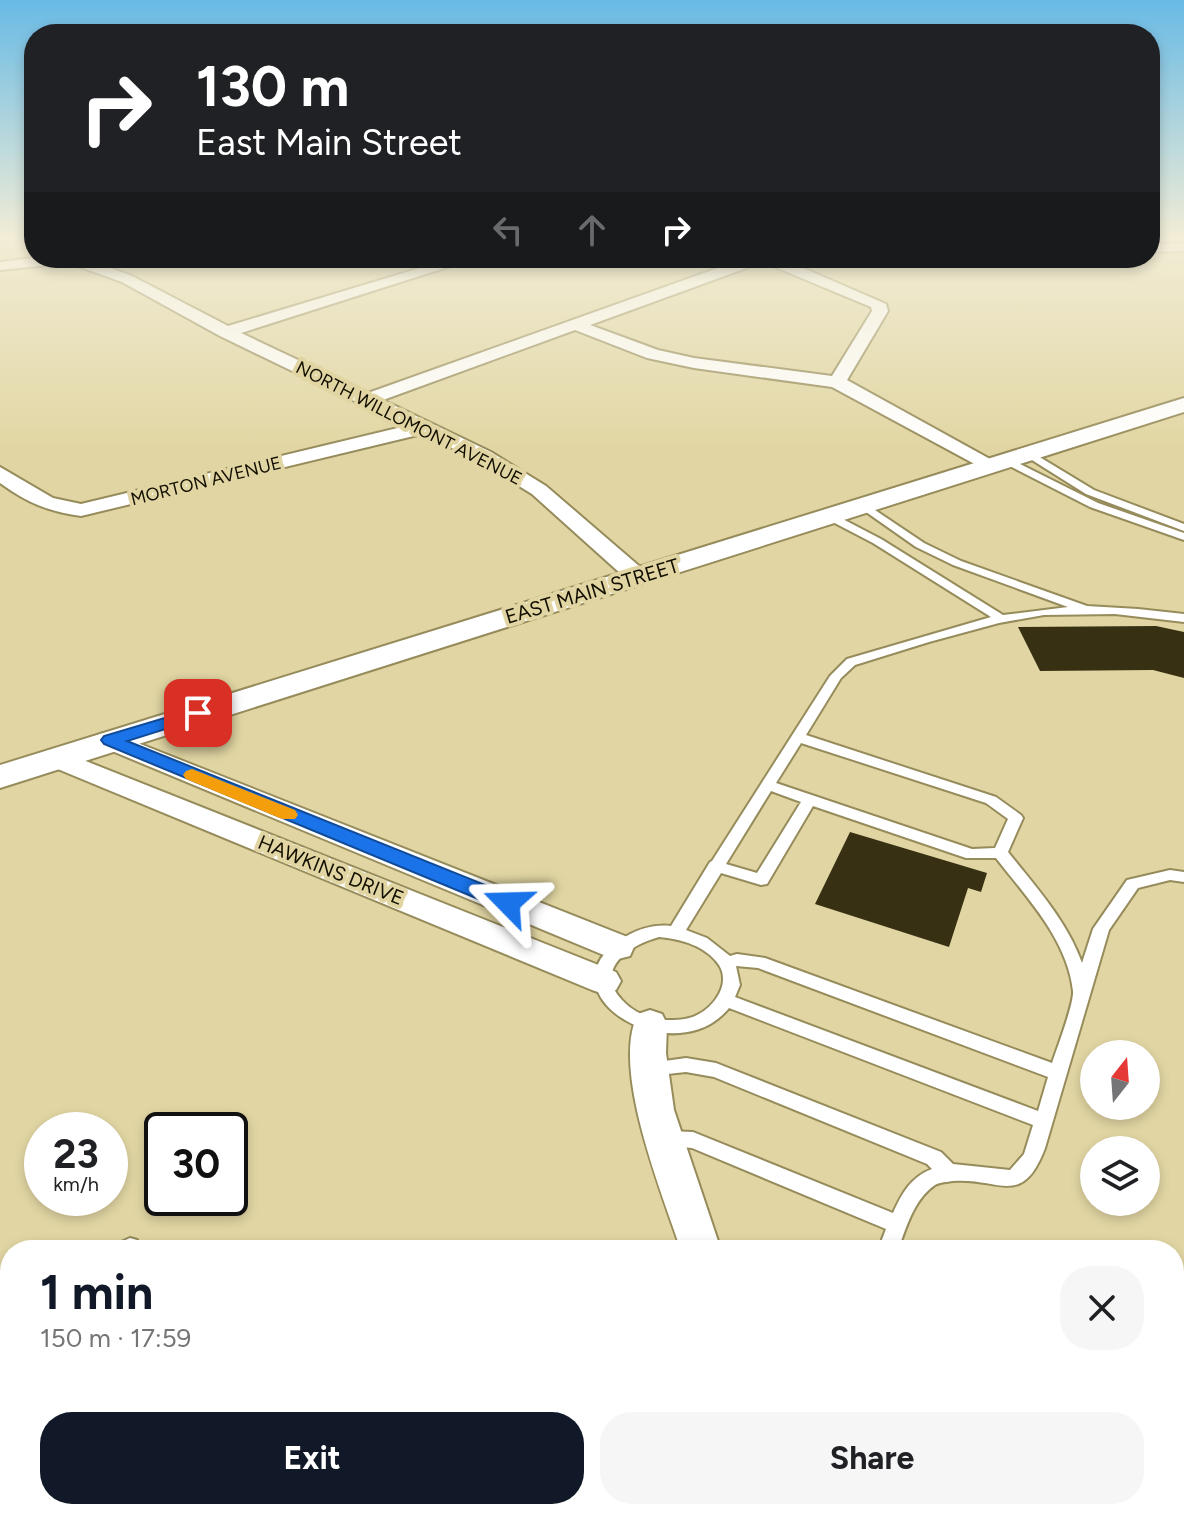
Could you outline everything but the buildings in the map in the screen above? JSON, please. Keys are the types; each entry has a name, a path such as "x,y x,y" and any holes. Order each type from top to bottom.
{"street":[{"name":"NORTH WILLOMONT AVENUE","path":"179,307 421,428 484,456 539,490 638,577"},
{"path":"226,332 308,307"},
{"path":"366,400 626,307"},
{"path":"837,382 880,311 879,307"},
{"path":"576,325 653,354 680,360 837,382 1007,459"},
{"name":"EAST MAIN STREET","path":"0,777 1184,405"},
{"name":"MORTON AVENUE","path":"0,473 25,494 52,507 81,510 421,428"},
{"name":"HAWKINS DRIVE","path":"110,740 618,947"},
{"name":"HAWKINS DRIVE","path":"58,759 604,981"},
{"path":"650,1024 646,1051 653,1104 698,1240"}],"lane":[{"path":"1007,459 1184,528"},
{"path":"1007,459 1094,505 1184,537"},
{"path":"863,505 920,545 957,563 1097,611"},
{"path":"829,516 890,549 1000,618"},
{"path":"676,932 836,676 851,662 1000,618 1045,612 1097,611 1184,618"},
{"path":"797,737 991,800 1016,818 1000,853"},
{"path":"767,785 971,854 1000,853"},
{"path":"715,866 761,880 810,799"},
{"path":"1000,853 1054,921 1078,974 1081,999"},
{"path":"892,1240 905,1205 925,1178 948,1172 1008,1179 1018,1177 1027,1170 1101,929 1133,884 1170,875 1184,877"},
{"path":"676,932 710,945 726,963 731,985 726,1000 703,1020 668,1027 650,1024 618,1008 608,995 604,981 609,957 618,947 644,933 676,932"},
{"path":"726,963 737,960 759,962 1059,1073"},
{"path":"726,1000 1044,1121"},
{"path":"648,1069 686,1065 716,1070 934,1158 948,1172"},
{"path":"665,1139 693,1140 898,1224"}],"slow traffic":[{"path":"192,775 289,815"}],"route":[{"path":"198,713 110,740 508,903"}]}
